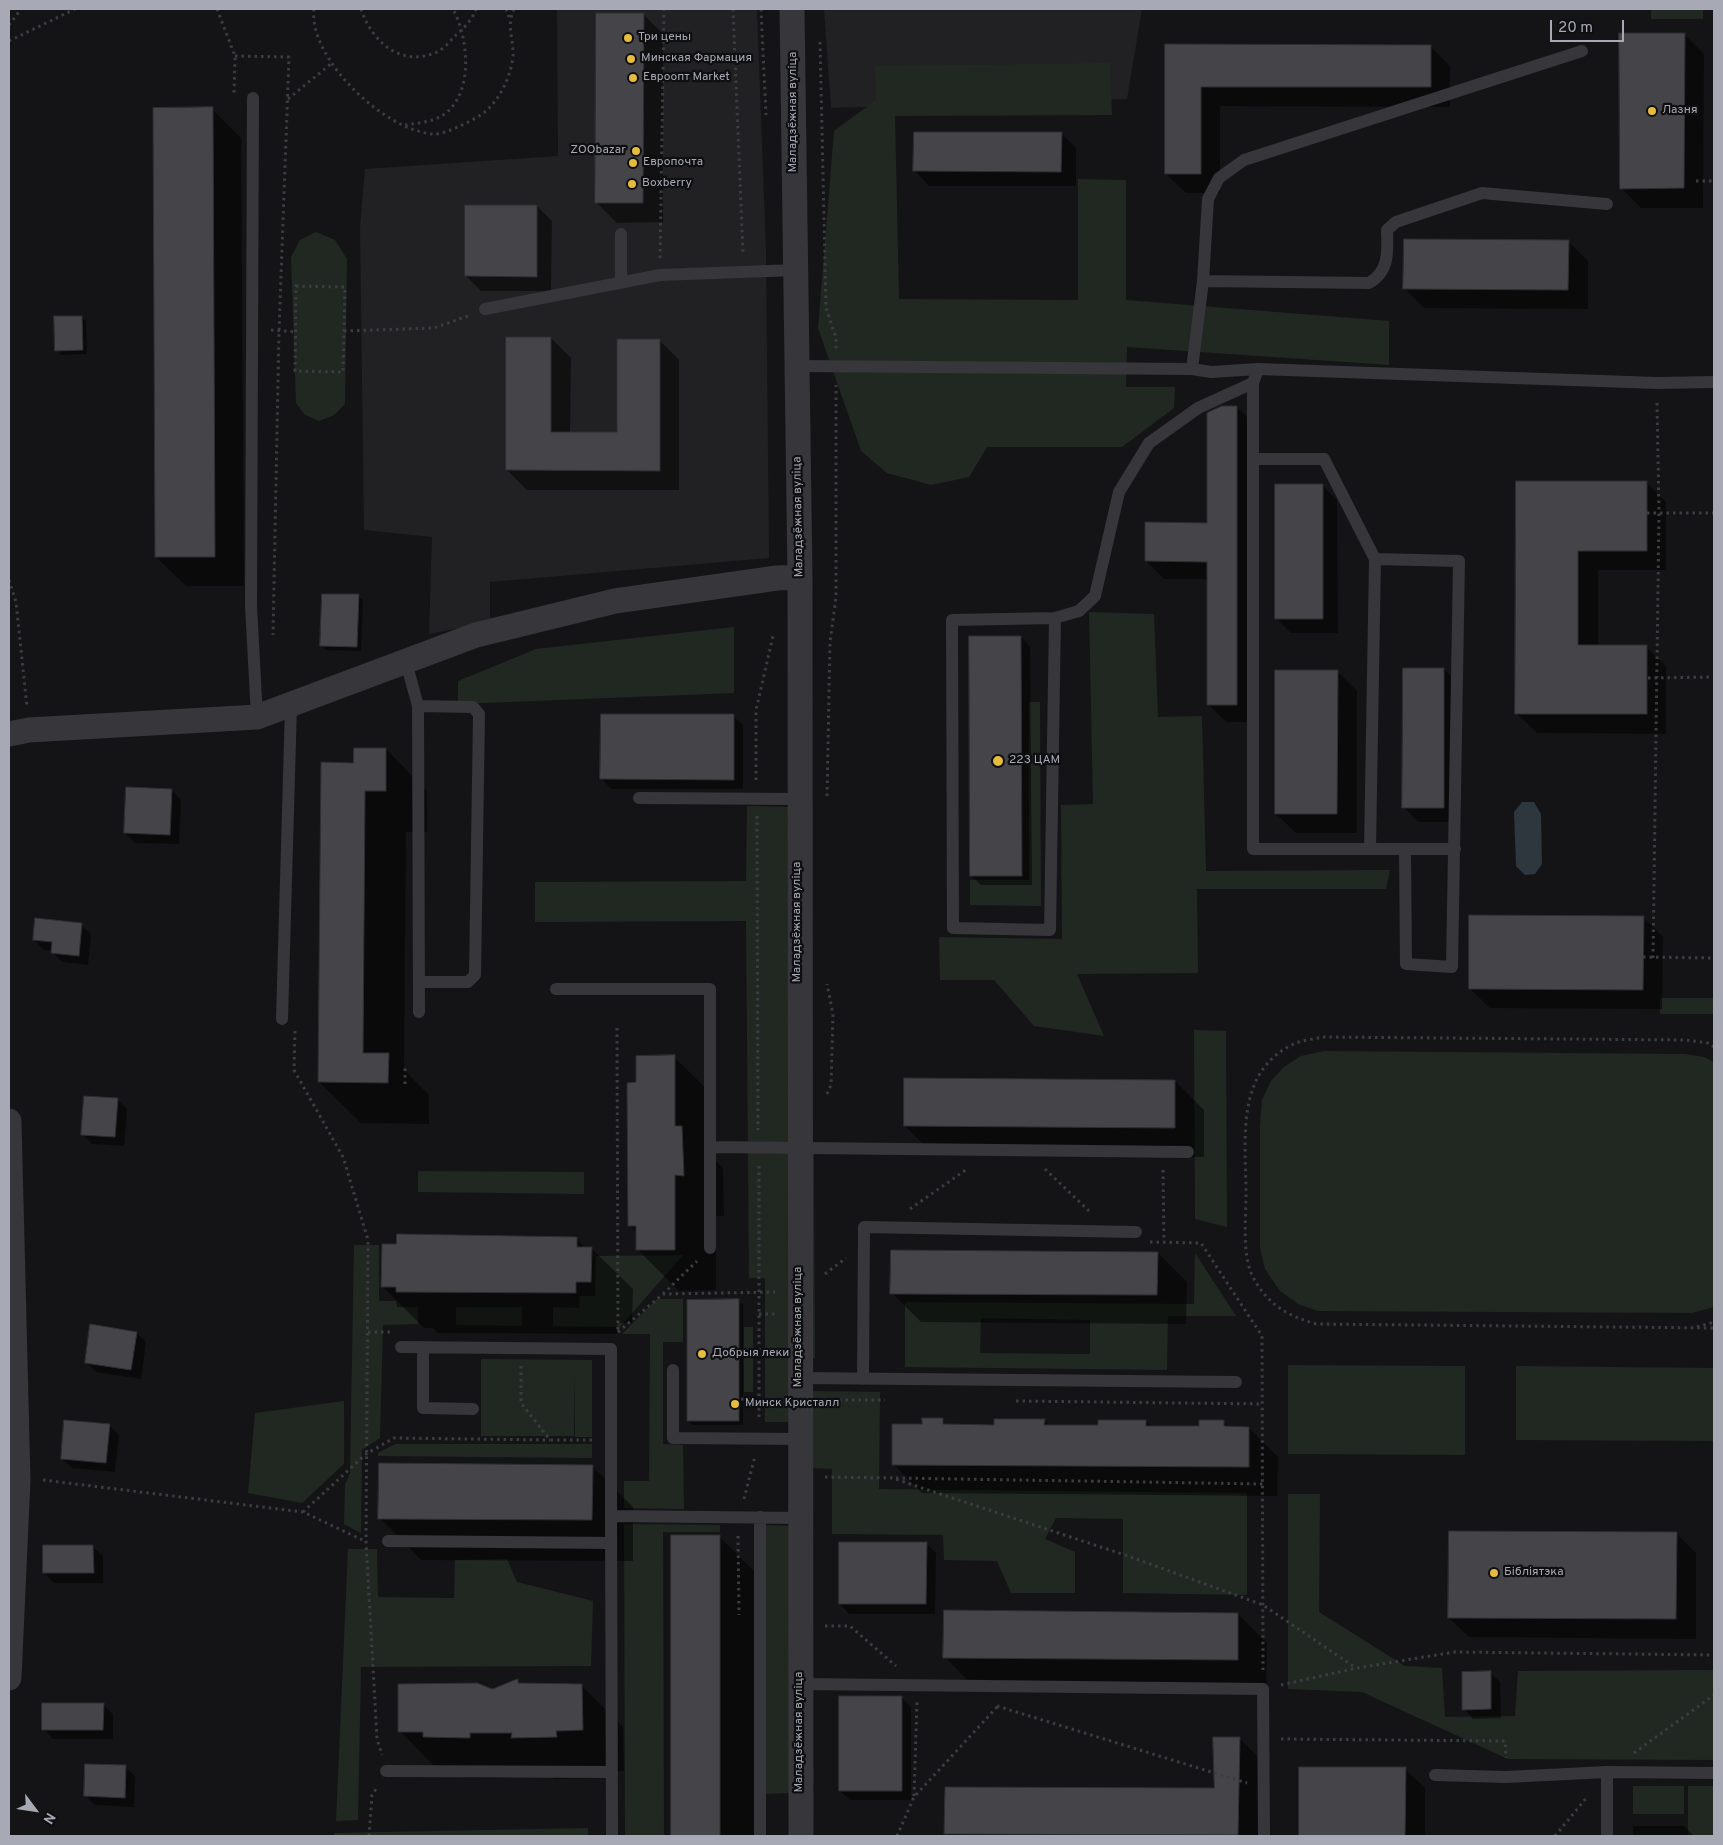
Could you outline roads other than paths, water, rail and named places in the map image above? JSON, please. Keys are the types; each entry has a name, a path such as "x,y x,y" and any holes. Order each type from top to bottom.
{"street":[{"name":"Маладзёжная вуліца","path":"792,9 794,18 795,270 800,577 798,799 800,1836"},
{"path":"19,732 257,717 291,706 476,634 615,601 777,578 800,577"},
{"path":"9,1122 18,1480 9,1678"}],"lane":[{"path":"1192,369 1204,281 1208,199 1219,178 1244,160 1582,51"},
{"path":"253,98 251,606 257,717"},
{"path":"1204,281 1369,284 1379,278 1385,269 1387,230 1396,222 1482,193 1607,204"},
{"path":"621,234 621,281"},
{"path":"485,309 621,281 660,275 795,270"},
{"path":"797,366 1192,369 1211,372 1258,369 1657,384 1714,382"},
{"path":"1258,369 1253,383 1253,849 1456,849"},
{"path":"1055,618 1050,930 953,928 952,620 1055,618 1079,611 1095,596 1119,492 1149,443 1198,408 1253,383"},
{"path":"1253,459 1324,459 1375,559 1370,849"},
{"path":"1375,559 1459,561 1456,849 1452,967 1406,964 1405,849"},
{"path":"406,662 418,706 419,1012"},
{"path":"282,1020 291,706"},
{"path":"418,706 473,707 478,714 475,975 468,982 419,982"},
{"path":"639,798 798,799"},
{"path":"556,989 710,988 710,1248"},
{"path":"710,1147 1188,1152"},
{"path":"863,1379 864,1227 1136,1232"},
{"path":"402,1347 611,1349 612,1836"},
{"path":"423,1347 423,1408 472,1409"},
{"path":"673,1370 673,1438 800,1439"},
{"path":"800,1389 863,1379 1236,1382"},
{"path":"611,1516 800,1518"},
{"path":"760,1517 760,1836"},
{"path":"388,1541 611,1543"},
{"path":"800,1684 1263,1689 1264,1836"},
{"path":"386,1771 611,1772"},
{"path":"1607,1772 1607,1836"},
{"path":"1435,1775 1506,1777 1607,1772 1714,1773"}],"place":[{"name":"Три цены","path":"628,38"},
{"name":"Минская Фармация","path":"631,59"},
{"name":"Евроопт Market","path":"633,78"},
{"name":"Лазня","path":"1652,111"},
{"name":"ZOObazar","path":"636,151"},
{"name":"Европочта","path":"633,163"},
{"name":"Boxberry","path":"632,184"},
{"name":"223 ЦAM","path":"998,761"},
{"name":"Добрыя леки","path":"702,1354"},
{"name":"Минск Кристалл","path":"735,1404"},
{"name":"Бібліятэка","path":"1494,1573"}]}
